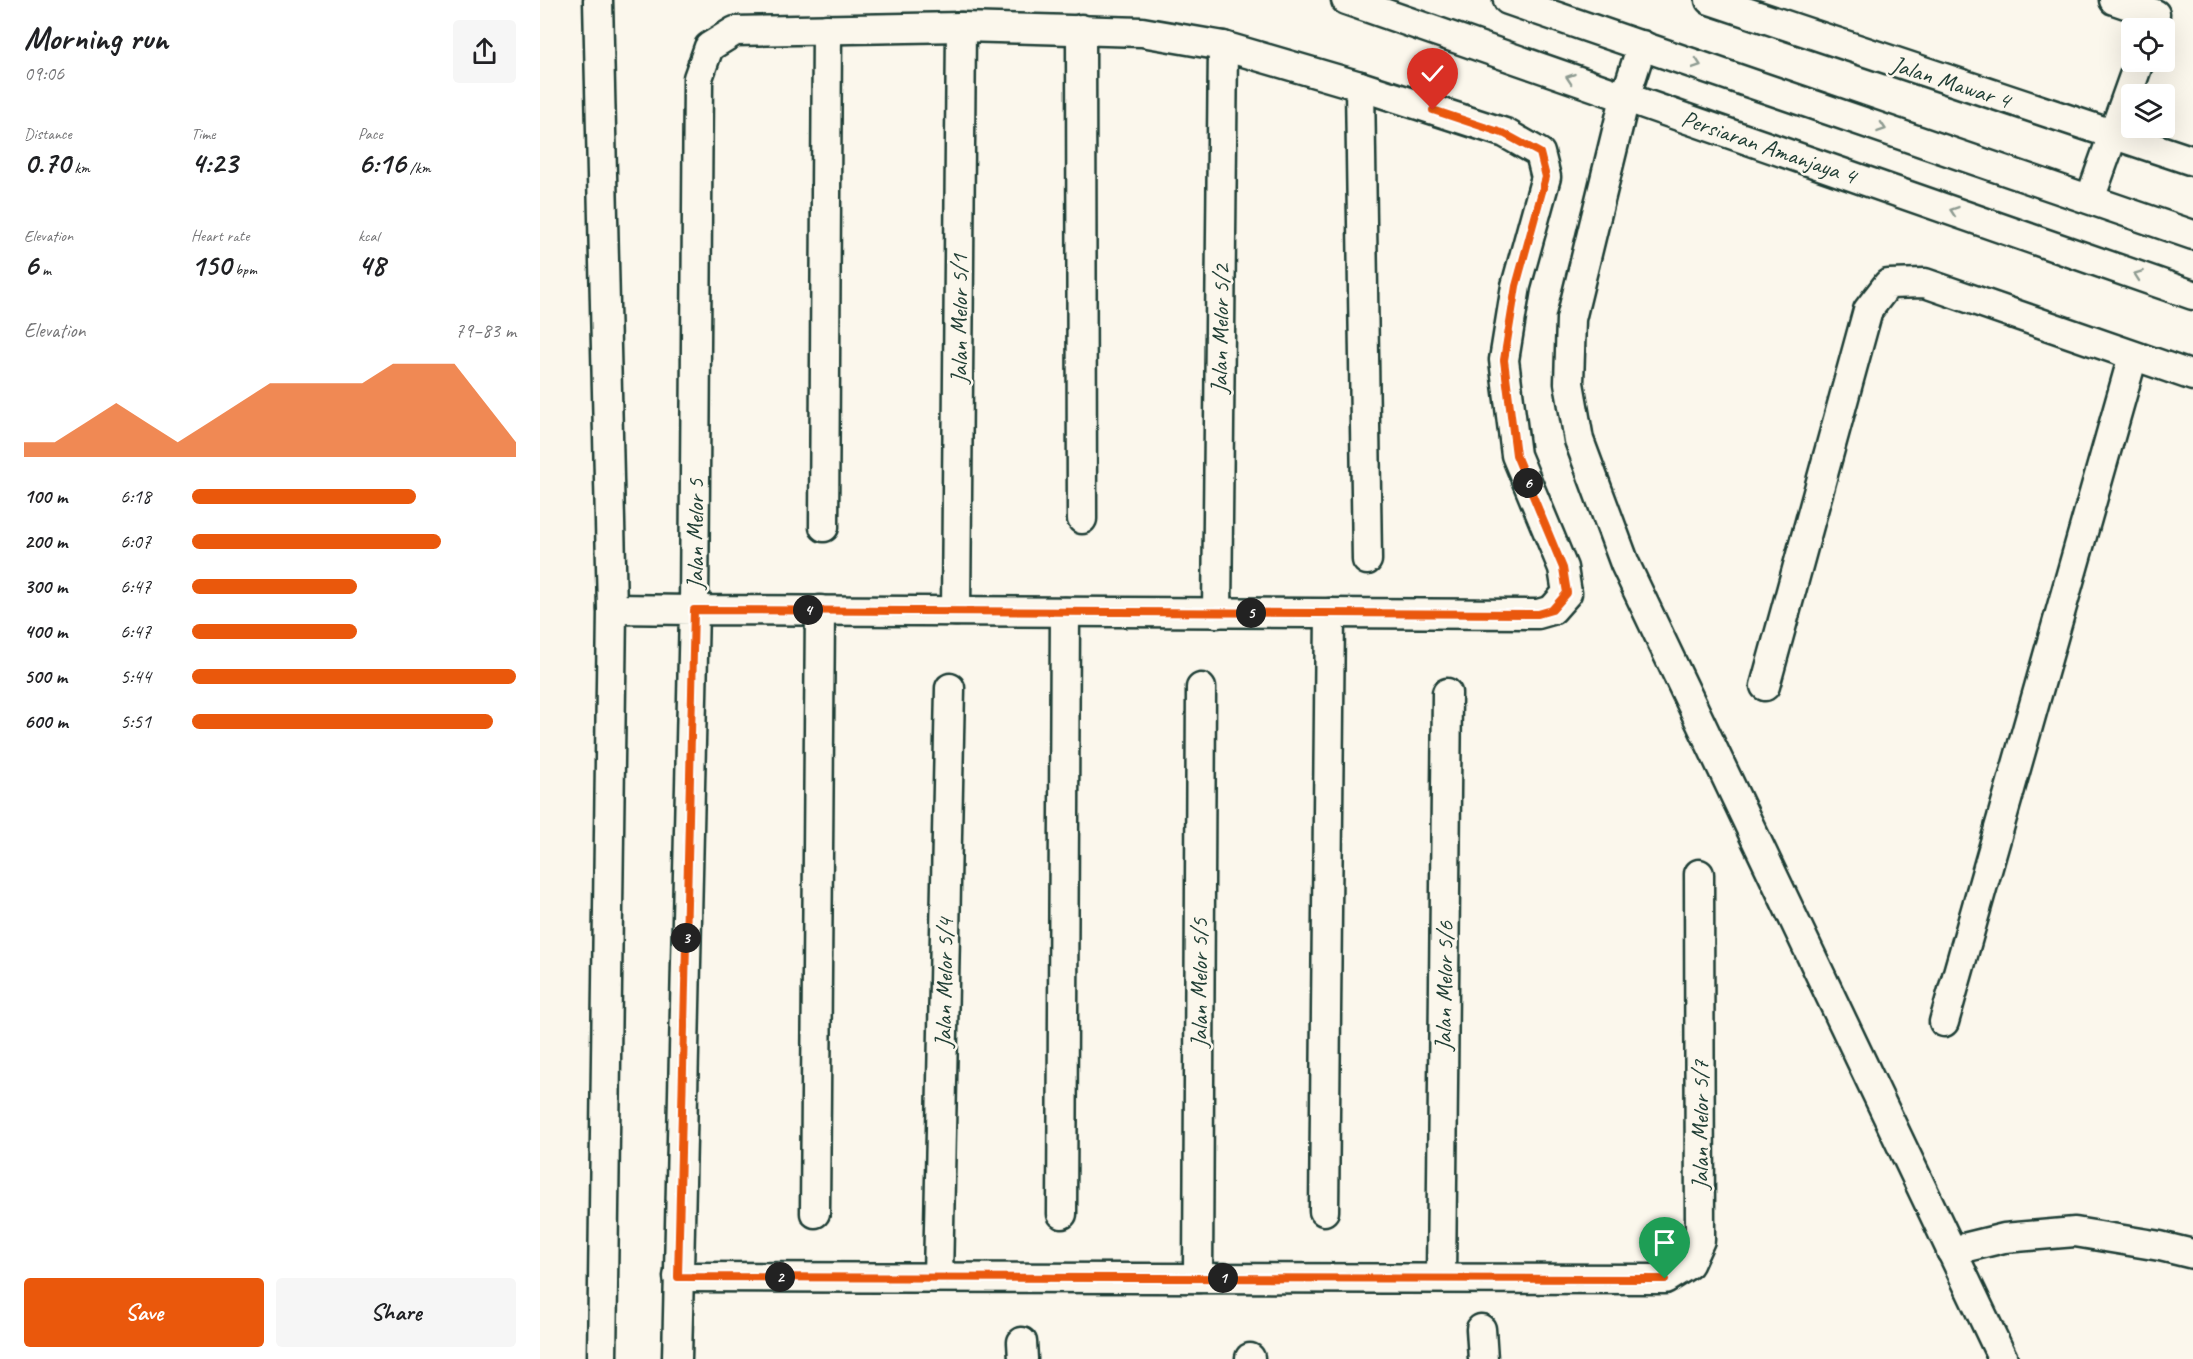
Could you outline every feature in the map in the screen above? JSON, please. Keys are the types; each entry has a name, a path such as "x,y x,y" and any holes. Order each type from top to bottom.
{"street":[{"path":"598,0 612,609 602,1359"},
{"name":"Persiaran Amanjaya 4","path":"1346,0 2193,295"},
{"path":"1508,0 2193,235"},
{"name":"Jalan Mawar 4","path":"1710,0 1781,12 2113,136 2193,161"},
{"path":"2114,0 2155,14"},
{"name":"Jalan Melor 5","path":"677,1359 694,610 698,78 709,47 735,31 961,27 1142,32 1222,45 1360,86 1505,134 1540,153 1546,177 1516,286 1504,360 1516,455 1563,568 1567,593 1552,610 1538,614 1330,613"},
{"name":"Jalan Melor 5/1","path":"957,611 961,27"},
{"path":"824,527 827,29"},
{"path":"1081,29 1082,519"},
{"name":"Jalan Melor 5/2","path":"1217,613 1222,45"},
{"path":"1642,45 1625,98 1571,320 1569,383 1579,440 1625,564 2003,1359"},
{"path":"2090,199 2135,72"},
{"path":"1360,86 1367,561"},
{"path":"1765,686 1868,310 1888,284 1925,283 2193,376"},
{"path":"1944,1022 2133,356"},
{"path":"612,609 1330,613 1324,1210"},
{"path":"815,1213 820,610"},
{"path":"1062,1214 1065,612"},
{"name":"Jalan Melor 5/4","path":"938,1278 950,688"},
{"name":"Jalan Melor 5/5","path":"1198,1278 1201,688"},
{"name":"Jalan Melor 5/6","path":"1441,1278 1447,693"},
{"name":"Jalan Melor 5/7","path":"1441,1278 1665,1279 1689,1264 1700,1240 1699,874"},
{"path":"1951,1251 2004,1238 2074,1232 2193,1254"},
{"path":"678,1277 1441,1278"},
{"path":"1481,1329 1483,1359"}],"route":[{"path":"1433,110 1505,134 1540,153 1546,177 1516,286 1504,360 1516,455 1563,568 1567,593 1552,610 1538,614 694,610 678,1277 1665,1279"}]}
